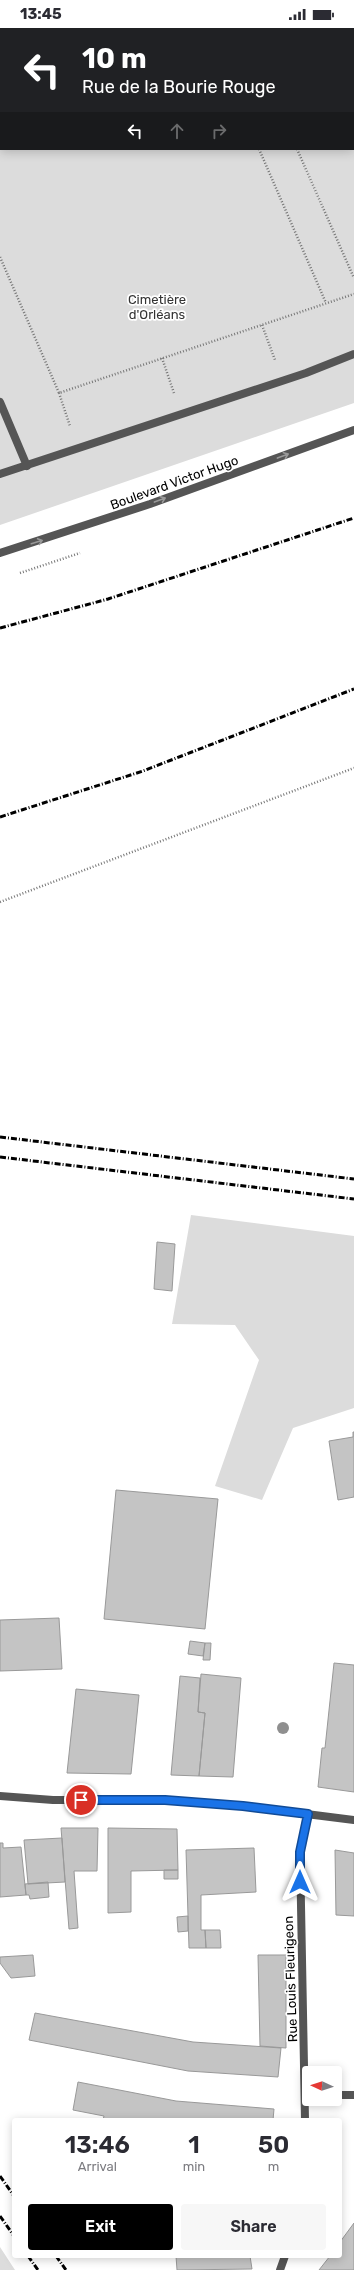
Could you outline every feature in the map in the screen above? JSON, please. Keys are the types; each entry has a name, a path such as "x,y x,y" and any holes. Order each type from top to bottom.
{"street":[{"path":"0,474 282,381 354,354"},
{"path":"0,402 27,466"},
{"name":"Boulevard Victor Hugo","path":"0,553 150,504 354,430"},
{"path":"0,1796 52,1800 165,1800 243,1806 354,1820"},
{"name":"Rue Louis Fleurigeon","path":"306,2066 300,1852 308,1814"},
{"path":"342,2095 354,2095"},
{"name":"Rue Louis Fleurigeon","path":"305,2118 306,2106"},
{"path":"280,2270 285,2258"}],"path":[{"path":"259,150 326,303"},
{"path":"297,150 354,278"},
{"path":"0,257 59,393 78,448"},
{"path":"59,393 354,294"},
{"path":"262,325 282,381"},
{"path":"162,358 182,414"},
{"path":"0,902 354,768"}],"green space":[{"name":"Cimetière d'Orléans","path":"0,150 354,150 354,403 0,525"},
{"path":"191,1215 354,1236 354,1408 293,1428 262,1500 215,1486 259,1360 235,1325 172,1324"},
{"path":"0,2247 15,2270 0,2270"}],"building":[{"path":"157,1242 175,1244 172,1291 154,1289"},
{"path":"353,1432 354,1497 338,1500 329,1441 353,1437"},
{"path":"116,1490 218,1499 205,1629 104,1619"},
{"path":"59,1618 62,1669 0,1671 0,1620"},
{"path":"190,1641 205,1643 203,1656 188,1654"},
{"path":"205,1643 211,1643 210,1660 203,1660"},
{"path":"334,1663 354,1665 354,1792 318,1787 322,1748 325,1748"},
{"path":"201,1674 241,1678 233,1777 199,1776 205,1713 198,1712"},
{"path":"180,1676 200,1678 198,1712 205,1713 199,1776 171,1775"},
{"path":"76,1689 139,1695 131,1774 67,1773"},
{"path":"61,1828 98,1828 97,1871 74,1871 78,1928 69,1929"},
{"path":"108,1828 177,1829 178,1870 131,1871 131,1912 108,1913"},
{"path":"62,1838 65,1882 28,1884 24,1840"},
{"path":"0,1843 3,1843 3,1848 21,1847 26,1895 0,1897"},
{"path":"254,1848 256,1892 201,1895 201,1930 205,1930 206,1948 189,1948 186,1850"},
{"path":"335,1850 354,1853 354,1916 336,1915"},
{"path":"164,1870 178,1870 178,1879 164,1879"},
{"path":"48,1882 49,1897 30,1899 29,1895 26,1895 25,1884"},
{"path":"188,1916 188,1931 178,1932 177,1917"},
{"path":"205,1930 220,1930 221,1948 206,1948"},
{"path":"33,1955 35,1976 11,1978 0,1963 0,1957"},
{"path":"258,1955 286,1955 286,2048 260,2046"},
{"path":"35,2013 193,2042 281,2048 278,2077 188,2071 29,2040"},
{"path":"78,2082 176,2101 274,2109 273,2118 104,2118 104,2116 73,2110"},
{"path":"354,2223 354,2270 319,2270 328,2258 342,2258 342,2239"},
{"path":"176,2258 250,2258 252,2269 177,2270"}],"railway":[{"path":"0,628 108,599 354,518"},
{"path":"0,817 143,771 354,689"},
{"path":"0,1137 354,1179"},
{"path":"0,1157 354,1199"},
{"path":"0,2176 12,2193"},
{"path":"0,2216 12,2233"},
{"path":"29,2258 38,2270"},
{"path":"57,2258 66,2270"}],"route":[{"path":"81,1800 165,1800 243,1806 308,1814 300,1852 300,1882"}]}
